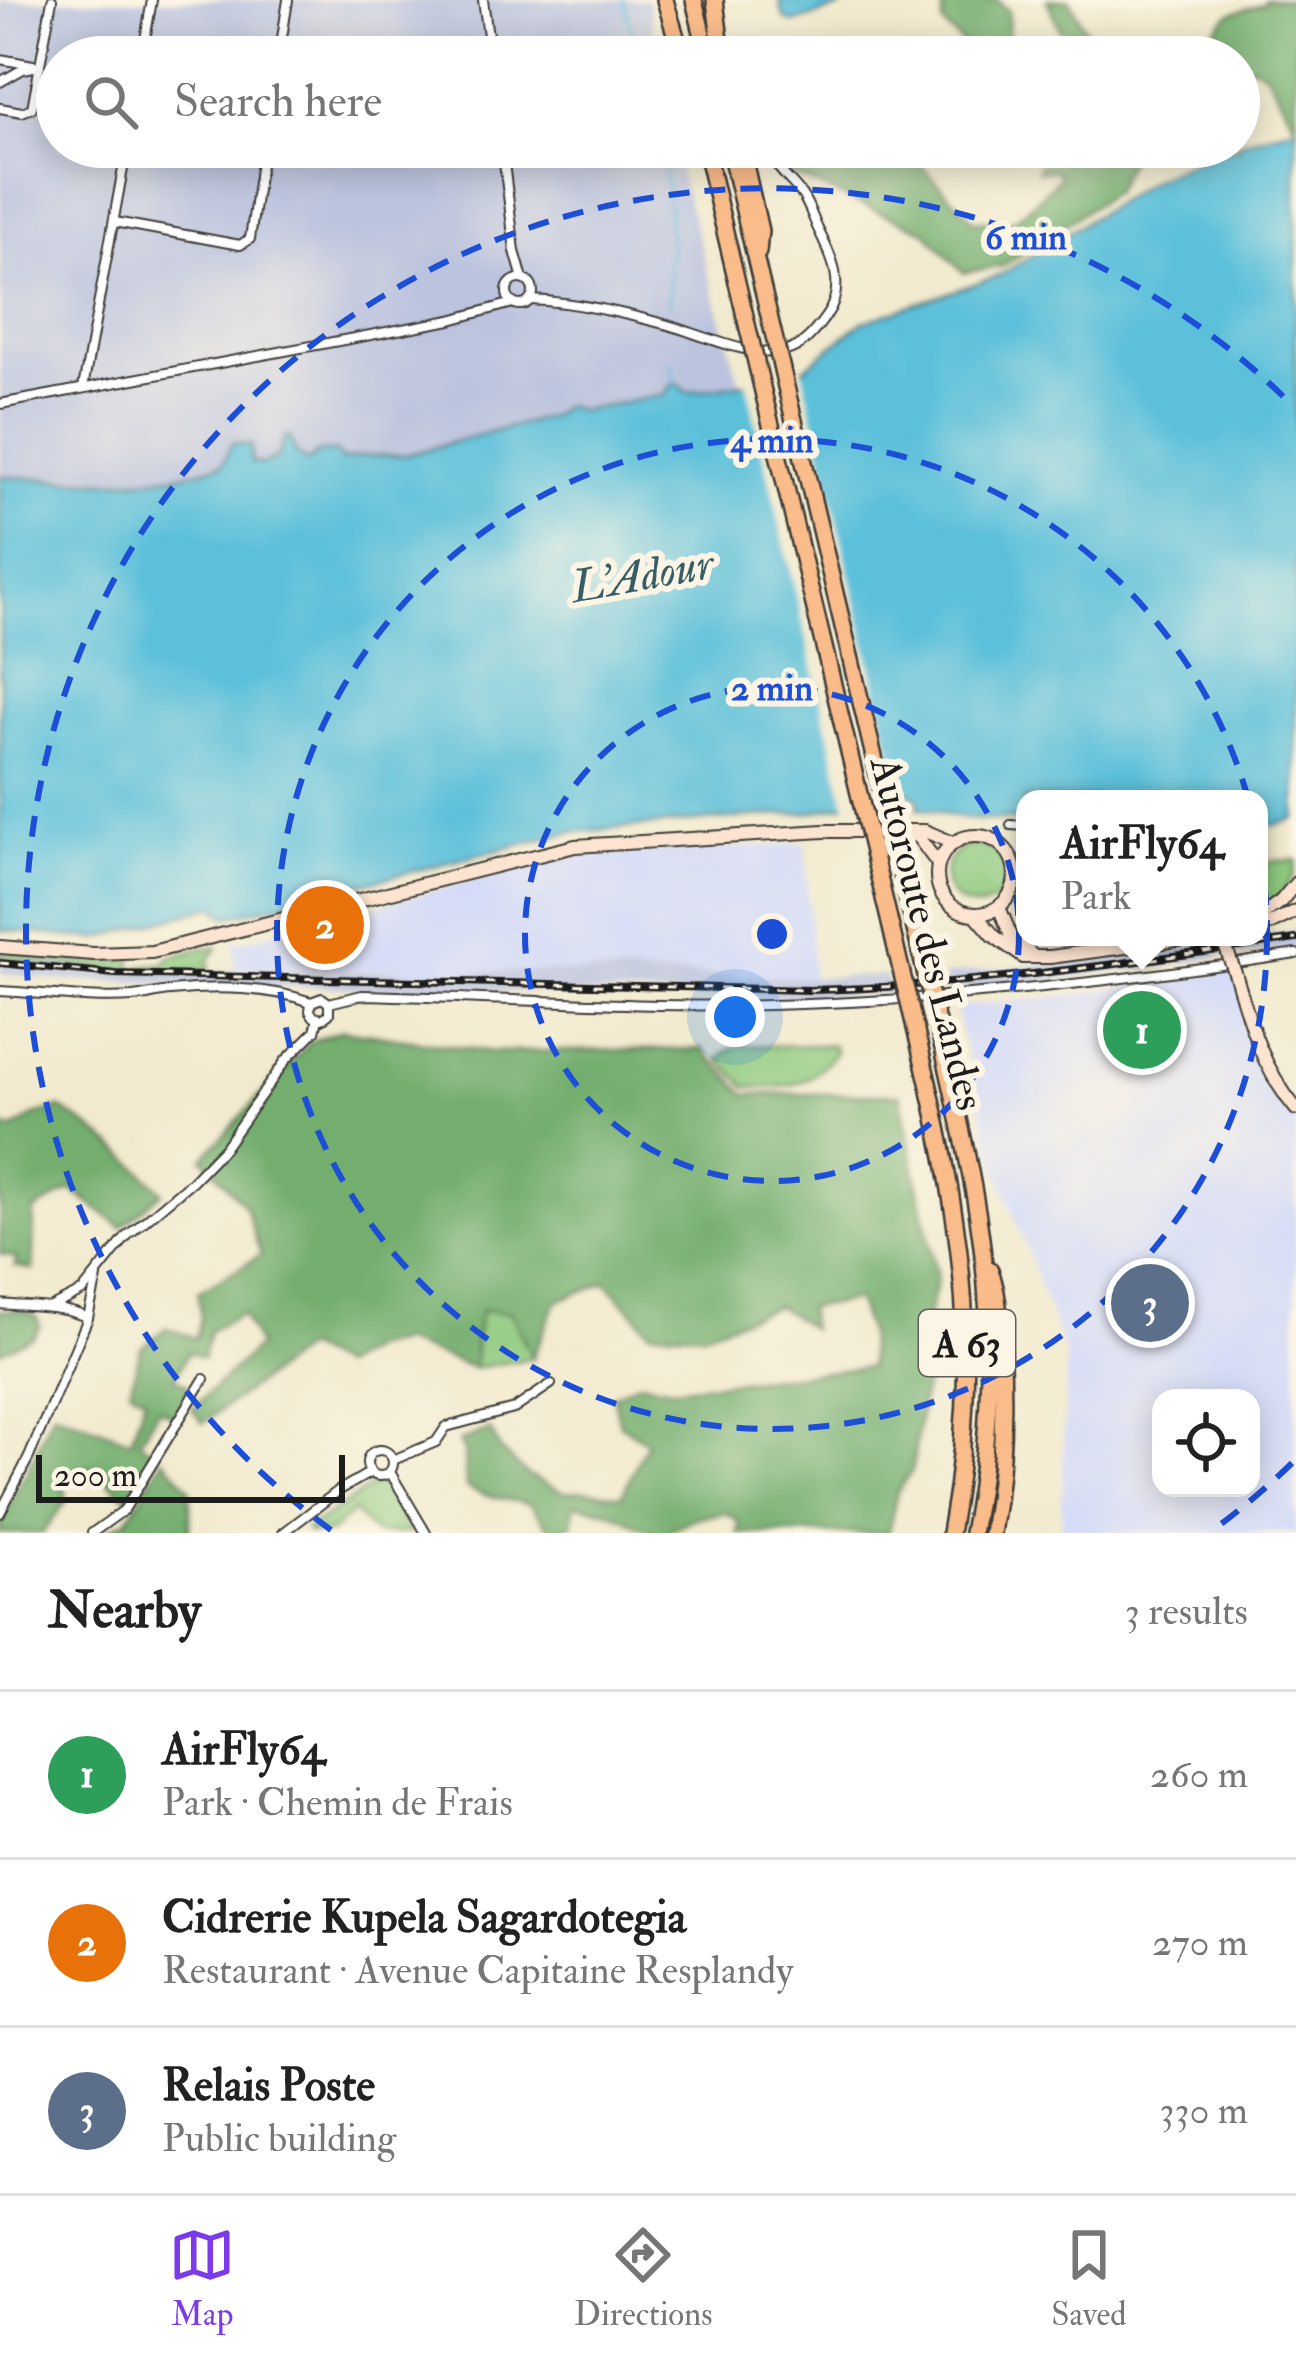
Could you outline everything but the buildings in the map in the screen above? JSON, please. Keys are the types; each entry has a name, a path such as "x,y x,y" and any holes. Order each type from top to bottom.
{"highway":[{"path":"668,0 677,36"},
{"path":"694,0 703,36"},
{"path":"715,0 719,36"},
{"name":"Autoroute des Landes","path":"710,168 948,1172 964,1291 968,1371 950,1533"},
{"name":"Autoroute des Landes","path":"735,168 965,1145 988,1310 988,1408 972,1533"},
{"path":"746,168 760,231 757,267"},
{"path":"982,1251 998,1292 1004,1377 992,1533"}],"main road":[{"path":"0,947 94,954 152,952 574,846 824,831 925,831 953,843"},
{"path":"907,832 918,837 938,864"},
{"path":"1016,849 985,837 953,843 938,864 936,876 944,899 976,915 999,907 1016,883"},
{"path":"1004,847 1016,869"},
{"path":"1268,910 1296,883"},
{"path":"999,907 1016,941"},
{"path":"1268,925 1296,911"},
{"path":"976,915 1006,947 1023,957 1126,946"},
{"path":"1022,946 1035,957"},
{"path":"1225,946 1261,1055 1296,1109"}],"street":[{"path":"45,36 52,0"},
{"path":"146,36 152,0"},
{"path":"282,36 288,0"},
{"path":"483,0 488,36"},
{"path":"0,59 36,65"},
{"path":"0,82 36,67"},
{"path":"0,108 26,112 32,108 36,87"},
{"path":"82,388 124,168"},
{"path":"115,222 240,245 250,239 260,168"},
{"path":"505,168 519,280"},
{"path":"0,404 530,300 662,323 780,353 797,347 828,314 837,295 835,268 801,192 779,168"},
{"path":"519,280 560,302"},
{"path":"485,312 519,280"},
{"path":"530,300 532,288"},
{"path":"506,291 513,303"},
{"path":"1011,825 1016,825"},
{"path":"0,991 134,997 212,989 288,994 311,1003 362,995 774,1005 1064,986 1296,954"},
{"path":"311,1003 311,1015 318,1019"},
{"path":"318,1019 329,1014 329,1003"},
{"path":"51,1307 82,1291 128,1237 224,1148 286,1060 315,1031 318,1019"},
{"path":"0,1513 88,1318 97,1276"},
{"path":"0,1304 51,1307 88,1318"},
{"path":"92,1533 124,1510 204,1379"},
{"path":"393,1460 436,1442 446,1427 514,1408 551,1384"},
{"path":"366,1442 373,1453"},
{"path":"370,1472 368,1460 373,1453 385,1451 393,1460"},
{"path":"393,1460 390,1472 426,1533"},
{"path":"370,1472 380,1476 390,1472"},
{"path":"283,1533 370,1472"}],"shaded area":[{"path":"0,0 648,0 654,36 36,36 36,168 678,168 740,383 579,411 564,405 552,416 406,455 308,462 295,453 290,437 285,436 277,458 263,464 223,464 144,479 0,476"},
{"path":"805,843 813,978 236,968 233,943 570,855"},
{"path":"1296,930 1296,948 1239,955 1235,946 1268,946 1268,934"},
{"path":"1182,946 1217,946 1221,957 947,991 944,975"},
{"path":"0,957 132,970 886,975 891,994 757,998 55,980 0,973"},
{"path":"1233,971 1260,1056 1296,1112 1296,1533 1061,1533 1066,1357 994,1161 955,1007"}],"green space":[{"path":"943,0 997,0 1009,11 1009,36 954,36 943,24"},
{"path":"1047,0 1070,0 1089,36 1063,36"},
{"path":"1296,0 1296,126 1260,70 1260,36 1210,36 1230,14 1264,3"},
{"path":"776,168 924,168 974,221 1014,221 1060,177 1055,170 1038,168 1125,168 1113,192 1003,266 963,273 925,231"},
{"path":"976,845 998,854 1007,876 998,898 976,907 954,898 945,876 954,854"},
{"path":"1296,860 1289,884 1268,905 1268,862"},
{"path":"218,948 209,959 209,971 137,970 140,966 165,963 170,957"},
{"path":"0,951 132,960 132,970 47,964 0,957"},
{"path":"342,1030 493,1052 702,1049 746,1094 900,1094 937,1279 926,1324 932,1355 912,1471 897,1492 888,1533 737,1533 740,1523 727,1513 698,1517 655,1533 609,1511 575,1504 572,1524 553,1533 530,1504 466,1487 459,1442 490,1430 501,1451 529,1476 564,1492 622,1495 647,1442 620,1424 613,1395 639,1382 672,1388 869,1367 867,1331 856,1300 807,1308 810,1328 777,1306 703,1333 650,1331 606,1282 557,1301 532,1358 511,1312 481,1311 474,1368 401,1342 370,1349 340,1367 305,1348 203,1423 192,1409 258,1346 242,1314 209,1331 203,1358 188,1352 175,1378 188,1385 192,1394 175,1417 159,1408 139,1441 156,1453 129,1499 89,1466 65,1478 66,1502 43,1533 0,1533 0,1520 53,1411 131,1440 145,1397 130,1389 141,1348 166,1328 196,1338 201,1318 198,1292 261,1255 245,1206 203,1158 311,1041"},
{"path":"833,1045 836,1052 816,1072 788,1086 747,1087 719,1060 740,1046"},
{"path":"60,1108 114,1146 162,1192 122,1227 71,1190 34,1211 33,1270 15,1266 16,1258 0,1254 0,1127 14,1129"},
{"path":"0,1310 30,1312 40,1326 34,1336 0,1352"},
{"path":"480,1311 511,1312 532,1358 474,1368"},
{"path":"163,1458 190,1488 190,1533 103,1533 128,1519"},
{"path":"375,1484 382,1486 411,1533 374,1533 353,1511 330,1533 306,1530"}],"water":[{"path":"779,0 838,0 840,8 792,23 784,18"},
{"name":"L'Adour","path":"1296,126 1296,818 1268,825 1268,790 1016,790 1016,820 919,809 918,797 905,791 812,812 572,832 226,917 214,906 97,939 0,930 0,476 84,480 169,476 223,464 232,443 251,445 251,462 263,464 277,458 285,436 290,437 295,453 308,462 318,452 336,452 341,460 406,455 552,416 564,405 579,411 665,395 671,385 680,384 691,392 797,374 862,322 1001,275 1178,168 1260,168 1260,136"}],"pier":[{"path":"801,365 902,799 847,811 745,376"}],"waterway":[{"path":"624,0 633,36"},
{"path":"664,168 669,305"},
{"path":"671,362 675,383"}],"railway":[{"path":"1268,943 1296,939"},
{"path":"0,963 115,974 810,990 993,978 1245,946"}],"place":[{"name":"Cidrerie Kupela Sagardotegia","path":"325,925"},
{"name":"AirFly64","path":"1142,1030"},
{"name":"Relais Poste","path":"1150,1303"}]}
